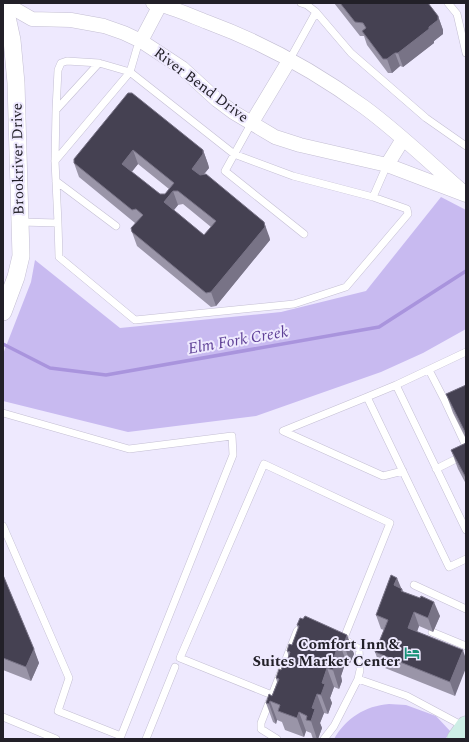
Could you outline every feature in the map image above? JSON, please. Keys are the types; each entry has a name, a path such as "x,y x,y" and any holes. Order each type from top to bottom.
{"street":[{"name":"River Bend Drive","path":"4,3 32,19 71,20 104,26 141,41 182,68 216,100 252,124 275,137 300,145 387,165 466,195"},
{"name":"Brookriver Drive","path":"3,312 12,291 21,256 16,83 12,40 4,3"},
{"name":"River Bend Drive","path":"156,4 220,24 290,59 324,79 365,108 403,139 466,195"},
{"path":"141,41 156,4"},
{"path":"252,124 290,59"},
{"path":"387,165 403,139"}],"lane":[{"path":"301,3 307,5 316,12 351,53 426,118 466,146"},
{"path":"448,3 457,14 466,53"},
{"path":"290,59 316,12"},
{"path":"55,161 130,72 137,48 141,41"},
{"path":"67,61 99,63 130,72 234,154 293,176 373,197 407,209 408,214 346,287 294,304 135,320 59,257 55,161 58,70 61,63 67,61"},
{"path":"56,110 99,63"},
{"path":"252,124 225,171 304,234"},
{"path":"373,197 387,165"},
{"path":"56,181 116,226"},
{"path":"20,222 58,223"},
{"path":"403,471 383,476 283,431 396,385 466,352"},
{"path":"429,370 466,446"},
{"path":"396,385 466,530"},
{"path":"445,401 466,390"},
{"path":"367,397 449,567 466,559"},
{"path":"3,413 129,449 232,436 233,455 121,736 58,711 69,678 3,526"},
{"path":"436,469 466,454"},
{"path":"272,695 180,658 264,464 390,523 344,638"},
{"path":"414,585 466,609"},
{"path":"277,739 261,729 261,723 297,631 306,622 313,625"},
{"path":"432,632 466,646"},
{"path":"324,739 334,726 358,679 360,670 359,649 344,638 332,633"},
{"path":"146,739 175,667"},
{"path":"358,679 407,696 463,731"},
{"path":"3,717 56,739"}],"shaded area":[{"path":"441,197 466,210 466,329 423,353 381,372 256,416 128,432 3,401 3,354 31,282 35,260 120,328 281,312 366,291"},
{"path":"389,704 406,705 436,716 451,732 445,739 334,739 344,725 357,714 372,707"}],"building":[{"path":"340,3 428,3 438,16 438,20 429,27 429,29 398,53 395,53 387,59 383,59 362,31 366,28 363,23 355,22"},
{"path":"128,93 132,93 203,150 203,154 192,169 200,175 206,174 264,222 265,227 211,292 206,293 132,232 131,228 143,215 136,209 132,210 74,163 74,159","holes":["133,150 174,183 165,194 160,194 122,164","173,191 178,191 216,221 204,235 164,202"]},
{"path":"466,385 466,434 446,394"},
{"path":"466,443 466,478 451,450"},
{"path":"3,575 34,649 26,667 3,658"},
{"name":"Comfort Inn & Suites Market Center","path":"391,575 397,578 394,585 402,589 401,591 420,598 421,596 434,602 428,618 414,612 408,628 463,650 450,682 375,652 388,620 376,615"},
{"path":"305,616 347,635 344,644 339,642 333,661 335,662 333,670 327,668 322,683 325,684 321,695 317,694 312,708 315,709 311,721 306,720 307,716 299,712 297,718 278,711 280,705 270,701 269,704 266,703 269,694 272,696 279,679 276,678 279,669 281,670 285,660 287,661 290,652 287,651 289,644 292,645 299,626 297,625 300,618 303,619"}],"waterway":[{"name":"Elm Fork Creek","path":"3,344 50,368 106,375 379,327 466,271"}],"place":[{"name":"Comfort Inn & Suites Market Center","path":"412,653"}]}
